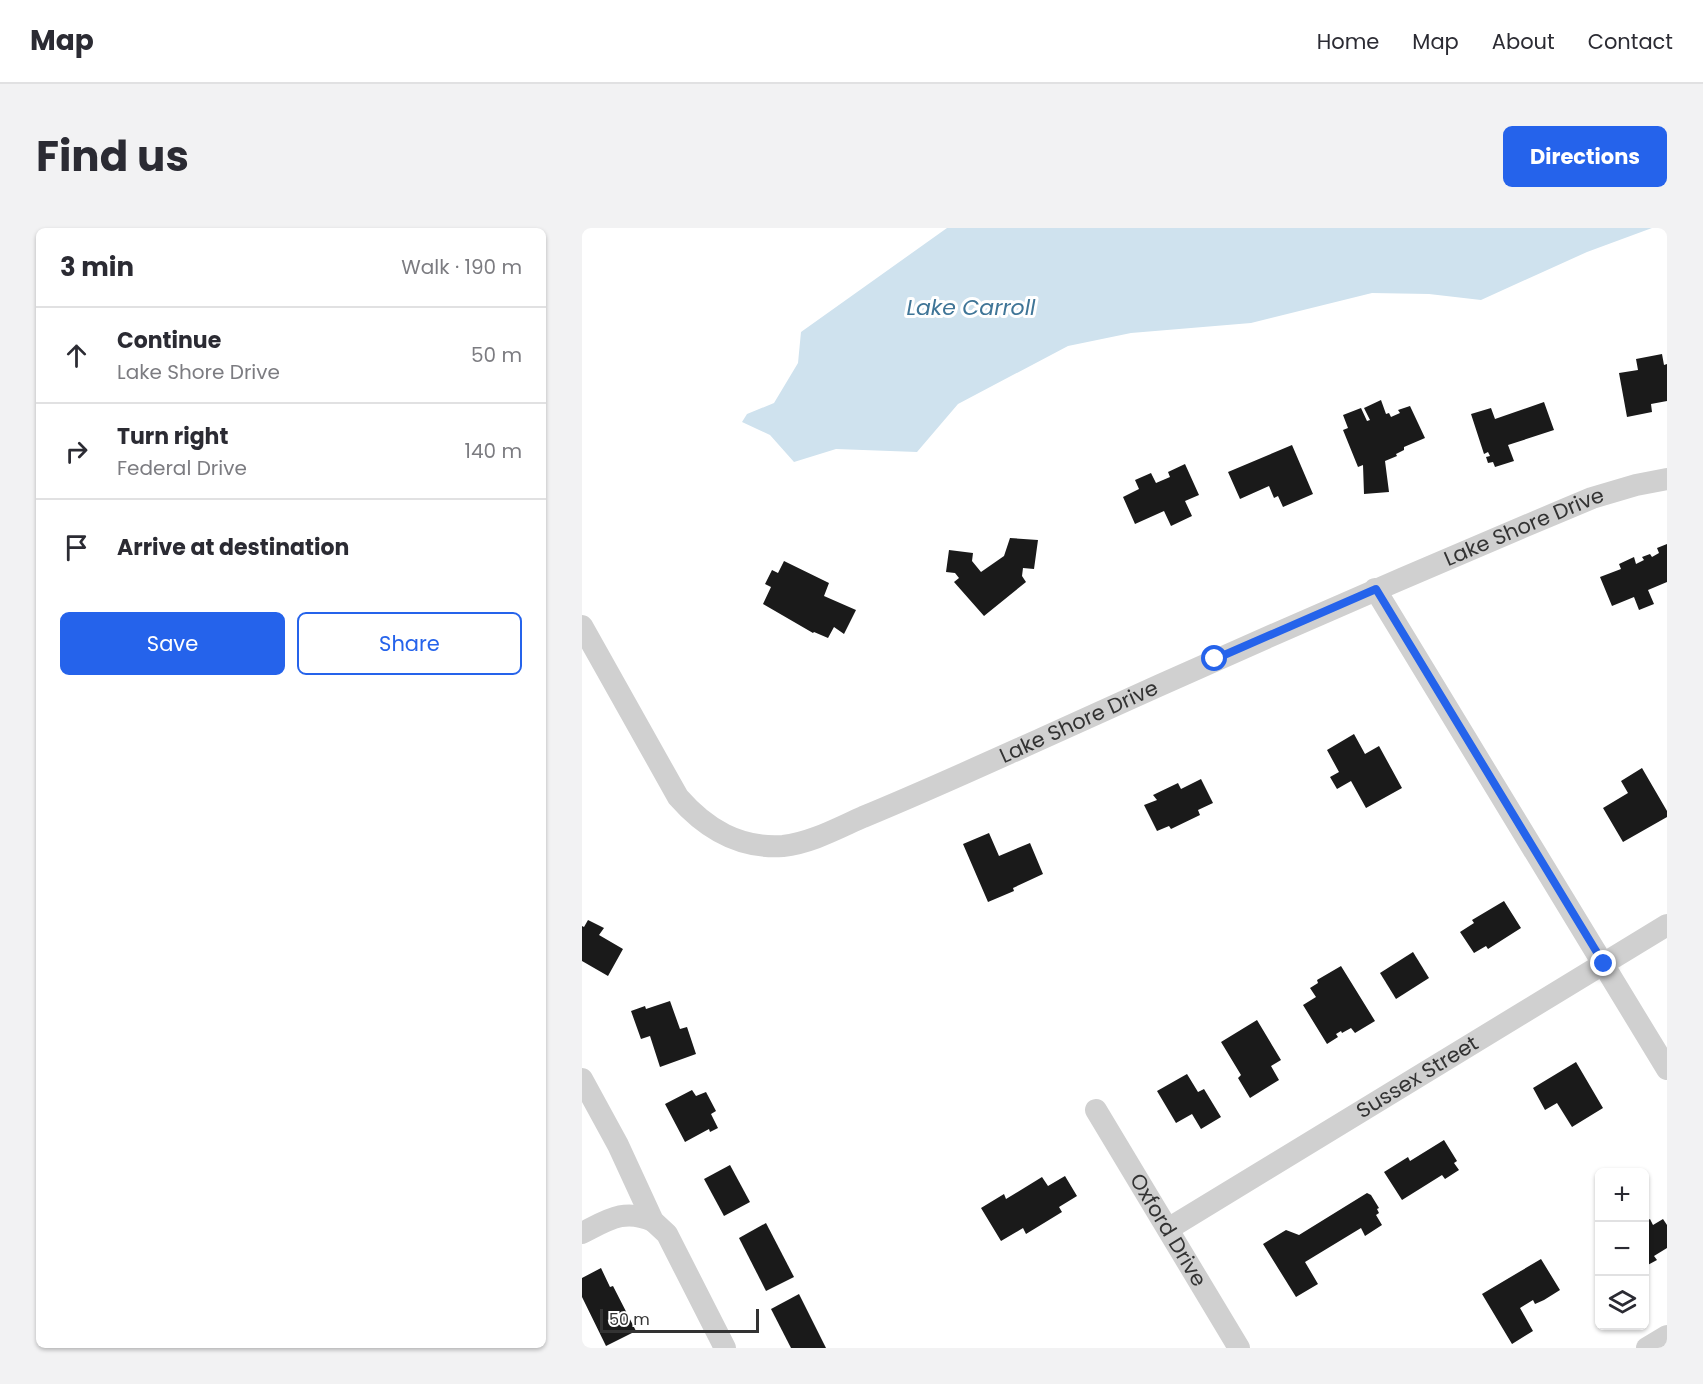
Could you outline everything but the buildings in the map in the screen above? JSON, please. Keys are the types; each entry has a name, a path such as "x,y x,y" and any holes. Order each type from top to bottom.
{"street":[{"name":"Lake Shore Drive","path":"582,626 678,797 694,815 713,830 735,840 759,845 783,846 807,841 922,793 1215,659 1592,498 1667,479"},
{"path":"1376,589 1667,1069"},
{"name":"Sussex Street","path":"1168,1229 1667,925"},
{"path":"582,1079 618,1145 653,1221"},
{"name":"Oxford Drive","path":"1096,1110 1239,1348"},
{"path":"582,1233 612,1218 627,1215 642,1216 653,1221 667,1234 725,1348"},
{"path":"1647,1348 1667,1336"}],"water":[{"name":"Lake Carroll","path":"947,228 1652,228 1587,252 1481,300 1429,294 1372,293 1251,323 1131,333 1068,346 958,404 917,452 836,449 794,462 770,435 742,422 747,414 774,403 798,363 801,332"}],"route":[{"path":"1215,659 1376,589 1604,964"}]}
